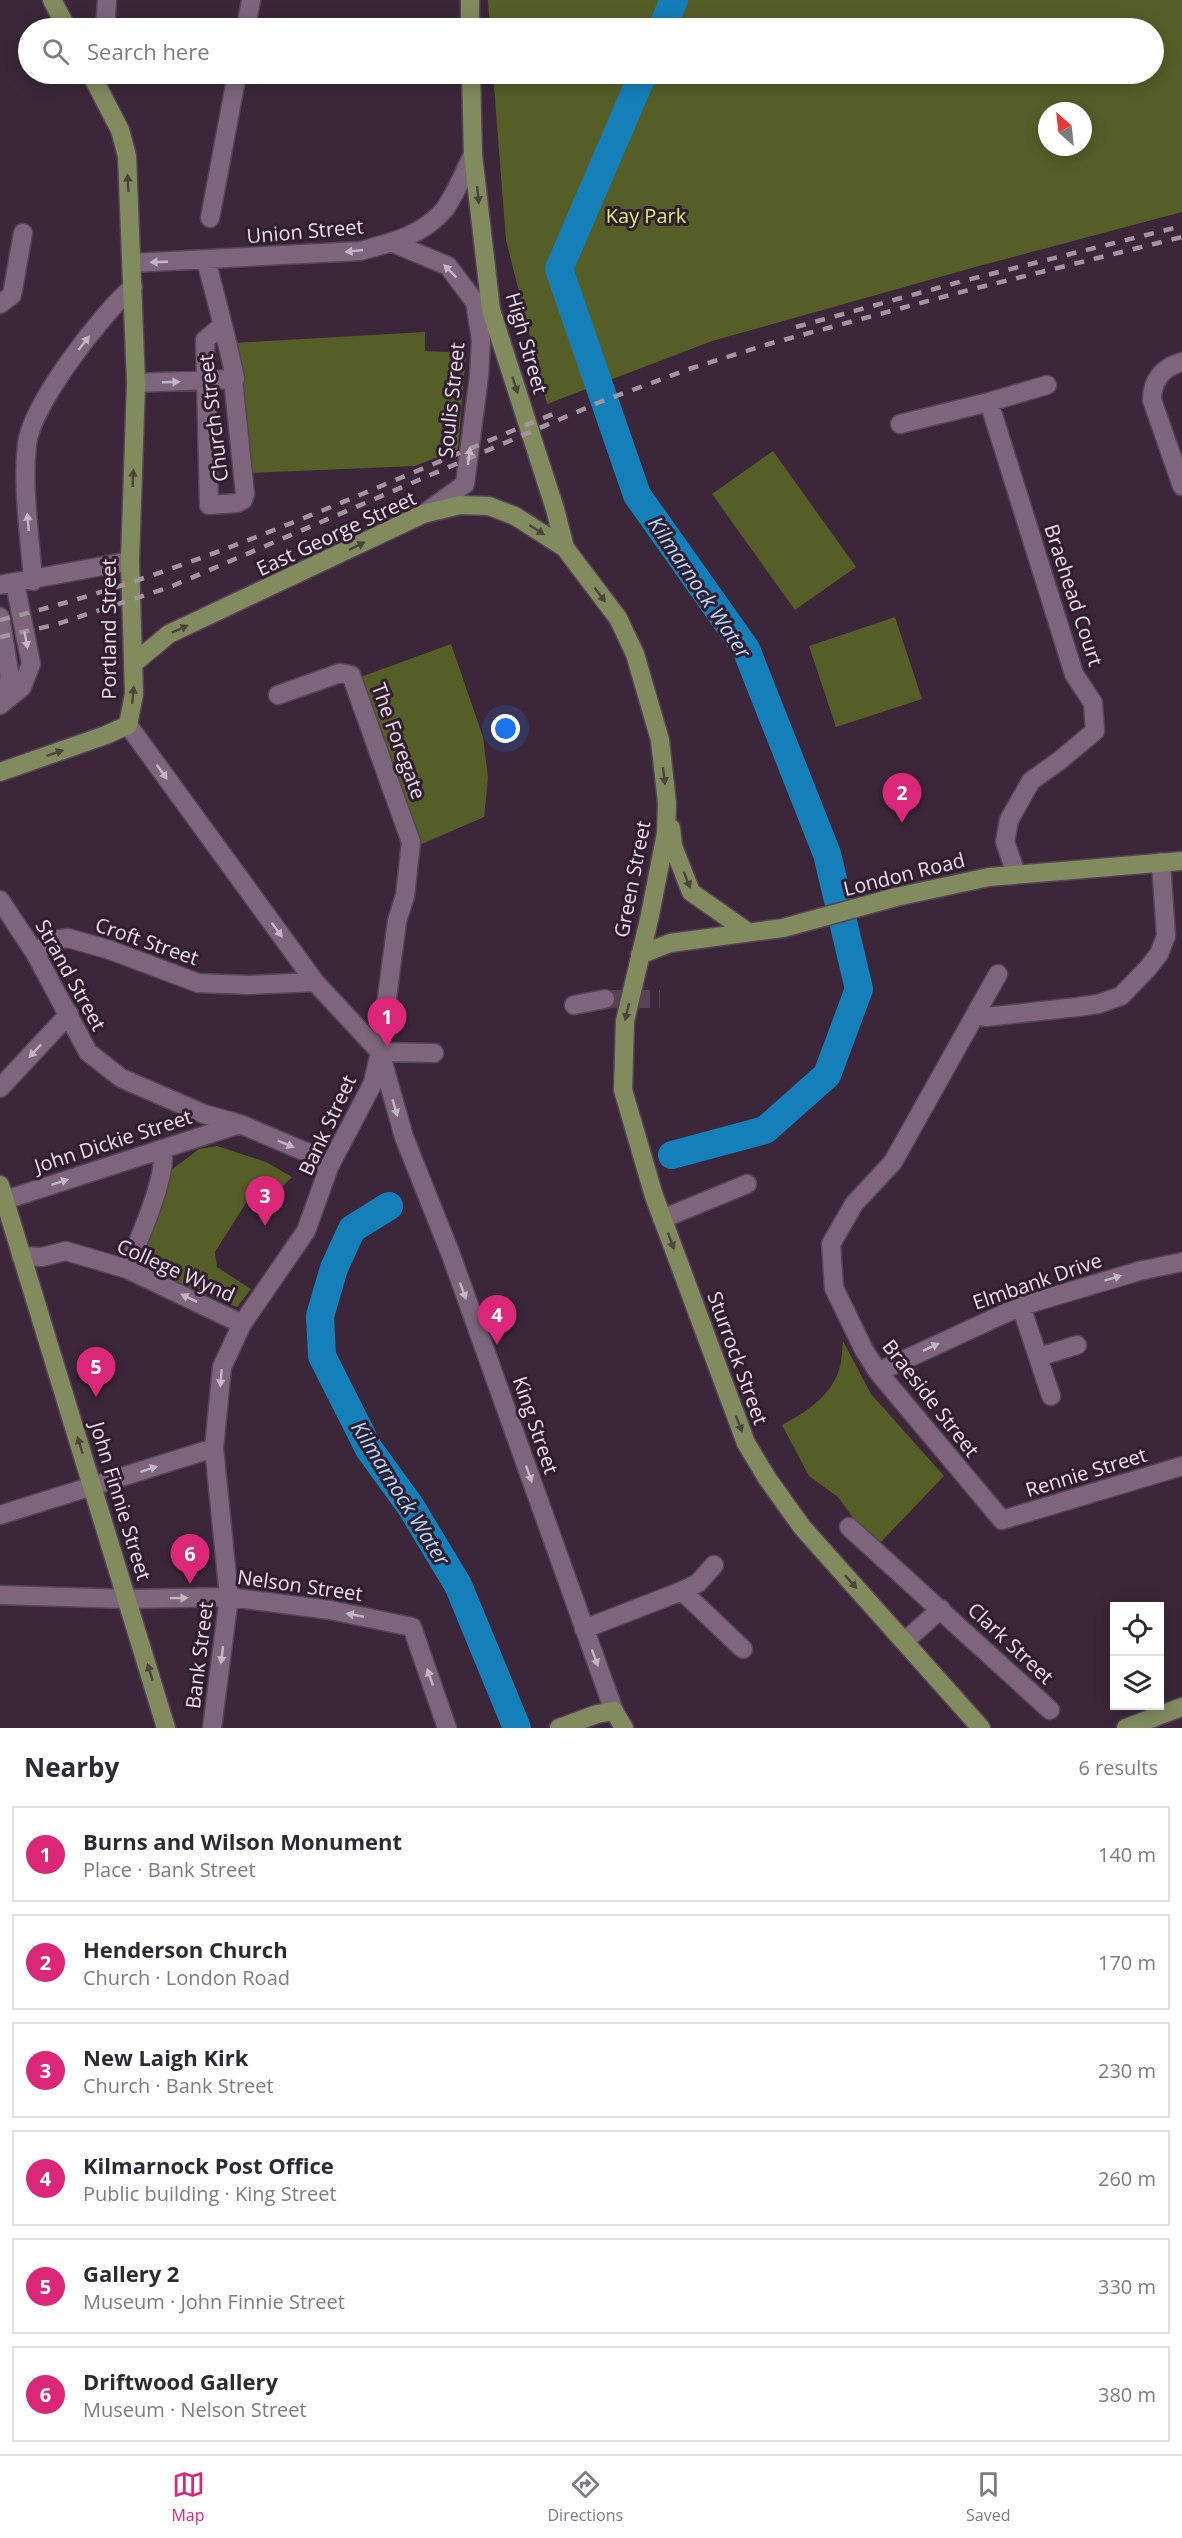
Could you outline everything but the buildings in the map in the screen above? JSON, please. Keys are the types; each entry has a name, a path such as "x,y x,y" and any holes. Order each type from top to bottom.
{"main road":[{"path":"52,0 62,18"},
{"path":"470,0 470,18"},
{"name":"Portland Street","path":"99,84 120,130 127,156 132,263 136,383 130,561 134,694 128,725"},
{"name":"High Street","path":"471,84 473,155 491,310 555,508 565,548"},
{"name":"East George Street","path":"133,664 169,634 222,611 423,514 460,505 489,506 515,516 565,548"},
{"name":"Green Street","path":"565,548 618,618 635,654 660,740 668,803 666,833 640,955"},
{"path":"0,772 106,735 128,725"},
{"path":"668,803 673,846 692,892 748,932"},
{"name":"London Road","path":"640,955 670,943 783,928 896,897 1016,873 1182,861"},
{"name":"Sturrock Street","path":"640,955 625,1021 623,1090 662,1219 746,1443 767,1478 802,1527 981,1728"},
{"name":"John Finnie Street","path":"2,1195 166,1728"},
{"path":"1126,1728 1182,1707"},
{"name":"Sturrock Street","path":"964,1710 969,1728"},
{"name":"Sturrock Street","path":"964,1710 992,1728"},
{"path":"559,1728 597,1714 614,1711 624,1728"}],"street":[{"path":"106,18 107,0"},
{"path":"248,18 251,0"},
{"path":"210,218 235,84"},
{"name":"Union Street","path":"132,263 360,251 393,243 423,229 444,210 473,155"},
{"path":"0,304 12,295 23,234"},
{"name":"Soulis Street","path":"393,243 448,267 475,302 481,340 479,376 465,484 423,514"},
{"name":"Church Street","path":"206,260 235,378 233,379 245,494 243,500 237,503 209,505 206,380"},
{"path":"33,580 26,476 27,441 42,406 60,375 118,300 133,287"},
{"path":"206,380 205,340 223,325"},
{"path":"1182,362 1171,366 1160,375 1154,387 1152,400 1182,486"},
{"path":"136,383 233,379"},
{"path":"900,424 1047,385"},
{"name":"Braehead Court","path":"989,402 1074,674 1093,703 1095,731 1031,781 1009,820 1005,842 1016,873"},
{"path":"0,703 22,687 31,664 7,584 130,561"},
{"path":"0,617 10,678 0,703"},
{"name":"The Foregate","path":"278,695 340,673 351,675 411,842 405,896"},
{"name":"Portland Street","path":"128,725 315,982 380,1052"},
{"path":"976,1015 986,1017 1077,1007 1098,1004 1121,996 1159,954 1166,936 1161,862"},
{"name":"Bank Street","path":"212,1728 229,1597 214,1448 222,1367 242,1324 306,1231 329,1167 373,1083 380,1052 397,921 405,896"},
{"name":"Strand Street","path":"0,900 35,953 88,1052 121,1078 204,1114 240,1124 306,1152 329,1167"},
{"name":"Croft Street","path":"35,953 53,940 68,938 110,950 198,983 249,985 315,982"},
{"name":"Braeside Street","path":"998,974 893,1162 854,1204 831,1244 834,1288 864,1350 878,1372 1002,1520"},
{"path":"574,1005 605,999"},
{"path":"0,1088 69,1014"},
{"path":"380,1052 434,1053"},
{"name":"King Street","path":"380,1052 404,1137 451,1256 614,1711"},
{"name":"John Dickie Street","path":"2,1195 240,1124"},
{"path":"127,1269 161,1177 165,1158 162,1149"},
{"path":"662,1219 747,1184"},
{"name":"College Wynd","path":"21,1256 42,1257 66,1251 127,1269 242,1324"},
{"name":"Elmbank Drive","path":"878,1372 1022,1306 1139,1271 1182,1262"},
{"path":"1022,1306 1052,1396"},
{"path":"1039,1357 1077,1345"},
{"path":"0,1515 214,1448"},
{"name":"Rennie Street","path":"1002,1520 1182,1466"},
{"name":"Clark Street","path":"849,1527 1050,1710"},
{"path":"584,1629 682,1591 698,1583 714,1565"},
{"path":"682,1591 742,1649"},
{"name":"Nelson Street","path":"0,1595 128,1599 229,1597 330,1610 412,1627 447,1728"},
{"name":"Clark Street","path":"905,1641 941,1610"}],"green space":[{"name":"Kay Park","path":"488,0 1182,0 1182,212 712,341 547,404 506,240 494,84 1164,84 1164,18 489,18"},
{"path":"425,332 425,351 466,353 458,449 415,466 247,473 234,343"},
{"path":"773,451 856,567 795,610 712,494"},
{"path":"895,617 922,699 836,727 809,646"},
{"path":"451,644 483,737 488,778 484,817 417,846 358,678"},
{"path":"217,1146 266,1162 292,1177 282,1187 272,1191 258,1184 215,1252 217,1267 251,1289 237,1307 159,1275 137,1248 170,1171 199,1149"},
{"path":"843,1341 871,1394 944,1476 881,1542 857,1523 838,1497 809,1476 782,1425 816,1403 830,1388 840,1367"}],"waterway":[{"name":"Kilmarnock Water","path":"666,18 674,0"},
{"name":"Kilmarnock Water","path":"639,84 559,269 637,495 746,649 827,854 859,989 827,1075 765,1130 672,1155"},
{"name":"Kilmarnock Water","path":"389,1206 352,1229 334,1268 320,1316 322,1356 369,1449 411,1507 458,1585 517,1728"}],"tunnel":[{"path":"605,999 660,999"}],"railway":[{"path":"796,327 963,281 1182,226"},
{"path":"0,637 54,625 170,587 600,402 689,369 772,343 965,291 1182,237"},
{"path":"0,620 142,579 211,554 349,500 553,414"}],"place":[{"name":"Henderson Church","path":"902,823"},
{"name":"Burns and Wilson Monument","path":"387,1047"},
{"name":"New Laigh Kirk","path":"265,1226"},
{"name":"Kilmarnock Post Office","path":"497,1345"},
{"name":"Gallery 2","path":"96,1397"},
{"name":"Driftwood Gallery","path":"190,1584"}]}
